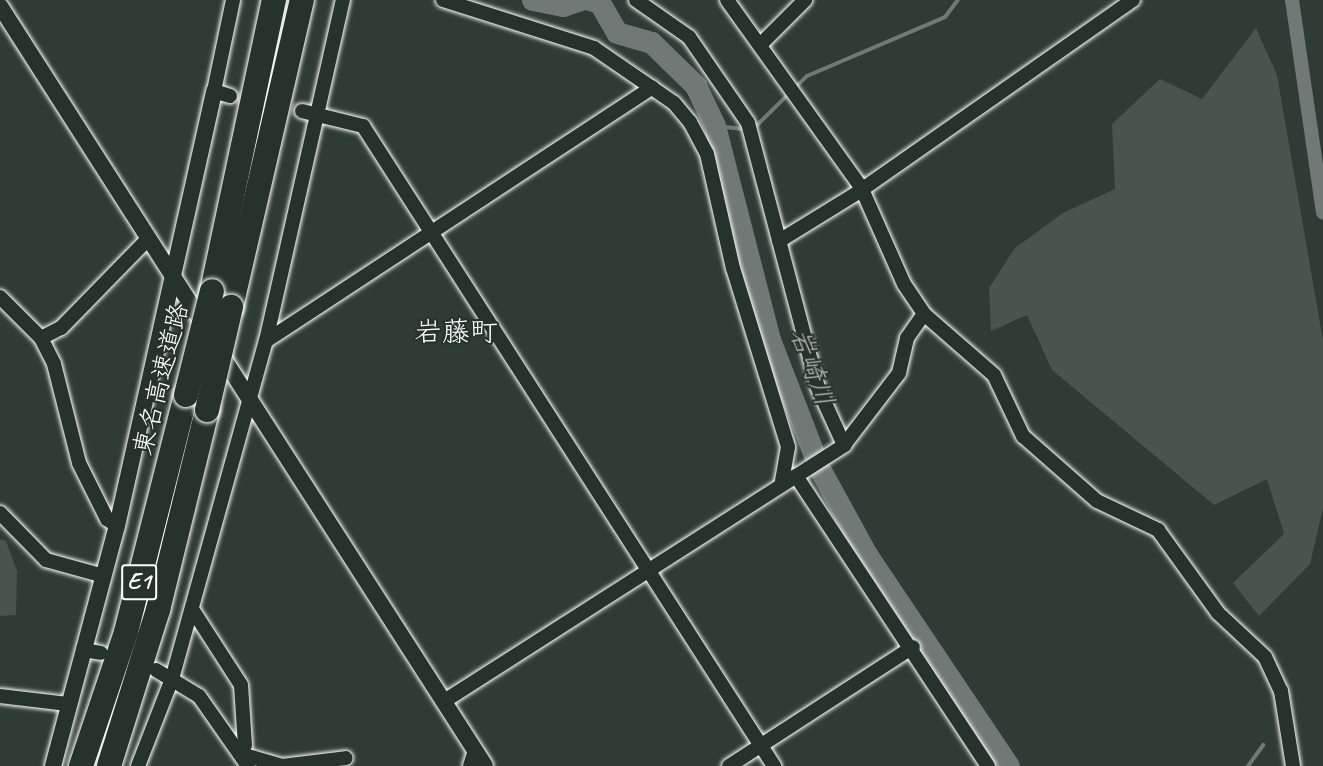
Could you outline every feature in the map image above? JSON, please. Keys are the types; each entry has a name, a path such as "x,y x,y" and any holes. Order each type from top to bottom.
{"highway":[{"name":"東名高速道路","path":"81,766 126,632 186,395 212,291 274,0"},
{"name":"東名高速道路","path":"109,766 158,610 231,308 301,0"}],"street":[{"path":"53,766 117,526 233,0"},
{"path":"138,766 172,679 266,341 343,0"},
{"path":"443,0 594,48 674,103 707,154 733,268 788,447 782,482"},
{"path":"636,0 673,20 733,93 748,123 818,388 844,445"},
{"path":"727,0 861,188 904,284 924,314 994,375 1023,436 1097,501 1158,530 1218,613 1265,657 1281,691 1293,766"},
{"path":"760,45 805,0"},
{"path":"779,241 861,188 1133,0"},
{"path":"0,6 250,400 446,700 472,759 485,766"},
{"path":"266,341 652,87"},
{"path":"214,91 230,96"},
{"path":"302,111 363,126 429,234 651,570 774,766"},
{"path":"41,338 61,327 148,239"},
{"path":"0,297 41,338 54,364 79,463 107,519 117,526"},
{"path":"446,700 651,570 782,482 798,475 844,445 899,373 907,338 924,314"},
{"path":"798,475 913,646 988,766"},
{"path":"0,513 46,560 104,576"},
{"path":"192,609 241,685 245,745 241,754"},
{"path":"729,766 913,646"},
{"path":"83,650 101,653"},
{"path":"156,670 199,696 248,766"},
{"path":"0,696 69,704"},
{"path":"241,754 282,766 346,758"}],"shaded area":[{"path":"1256,28 1277,75 1323,341 1323,508 1310,564 1259,616 1233,583 1284,534 1267,479 1214,505 1052,370 1027,315 991,331 989,288 1015,248 1063,213 1115,189 1112,124 1160,79 1202,99"},
{"path":"0,539 6,541 17,571 16,615 0,616"}],"waterway":[{"name":"岩崎川","path":"533,0 563,6 581,0"},
{"name":"岩崎川","path":"590,0 600,3 617,33 652,43 696,86 715,126 770,340 820,469 867,555 1009,766"},
{"path":"754,128 807,76 945,17 958,0"},
{"path":"1292,0 1323,213"},
{"path":"715,126 746,129"},
{"path":"1248,766 1263,745"}],"tunnel":[{"path":"230,96 302,111"}],"district":[{"name":"岩藤町","path":"456,332"}]}
